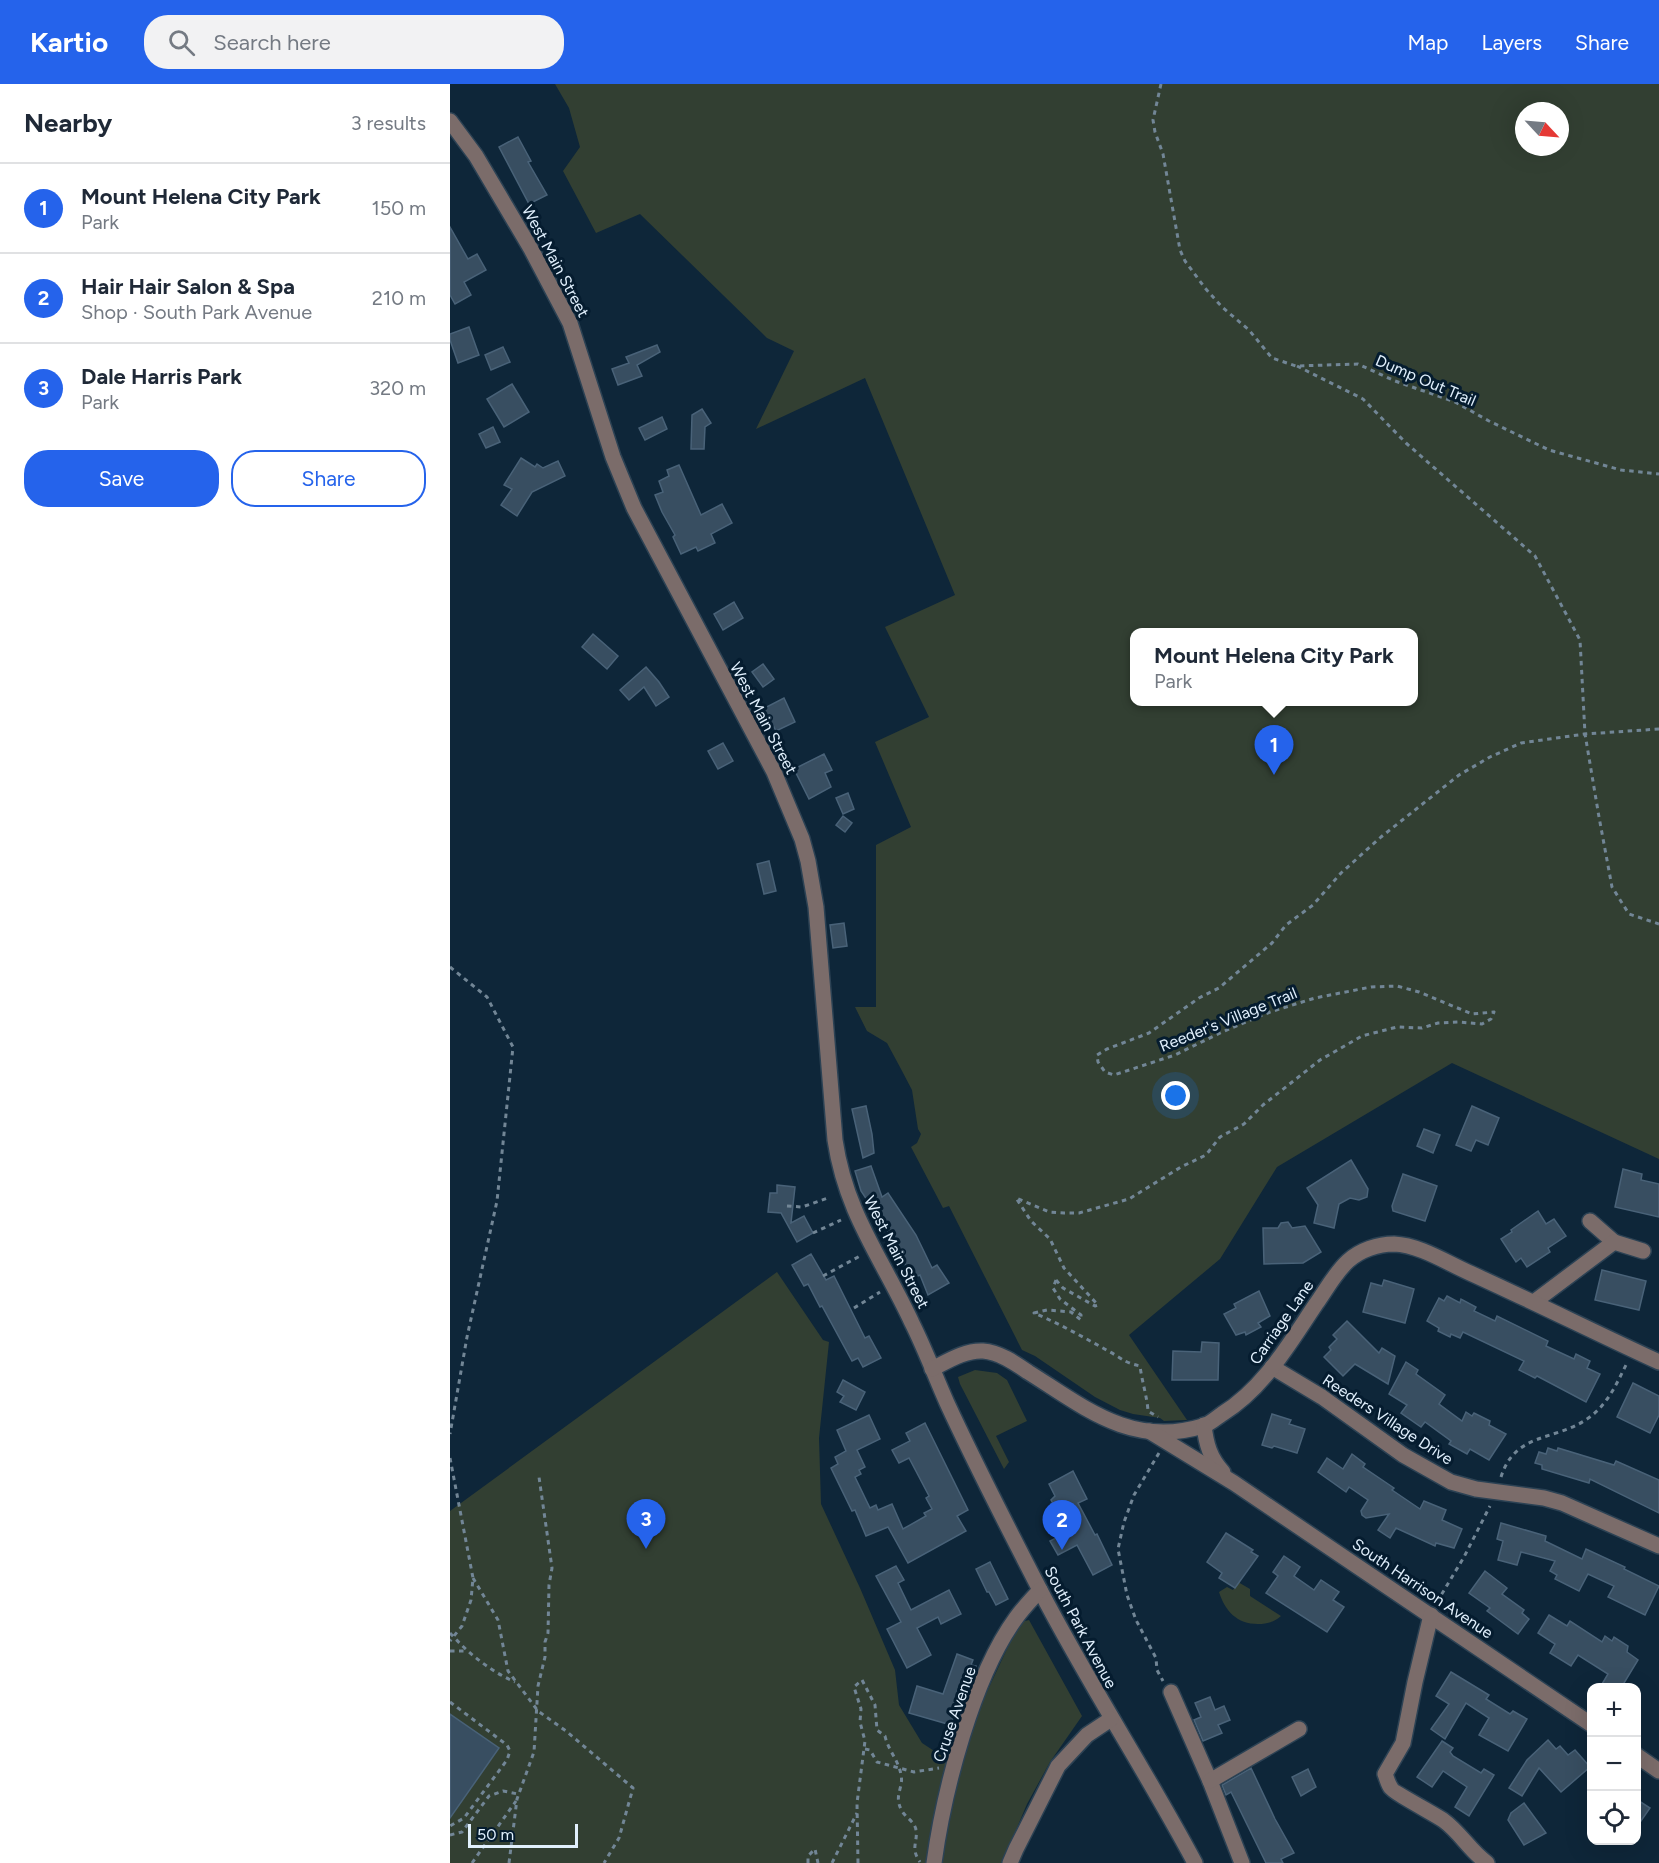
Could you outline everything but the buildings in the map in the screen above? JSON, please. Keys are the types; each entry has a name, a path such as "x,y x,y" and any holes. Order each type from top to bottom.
{"street":[{"name":"West Main Street","path":"450,121 476,156 531,249 570,323 613,457 634,508 774,772 794,816 808,861 816,907 828,1069 838,1163 852,1208 912,1323 932,1369"},
{"path":"1590,1221 1614,1242 1643,1251"},
{"path":"1534,1302 1614,1242"},
{"name":"Carriage Lane","path":"932,1369 969,1352 984,1351 1008,1359 1091,1412 1111,1422 1134,1429 1147,1430 1177,1430 1204,1425 1237,1405 1262,1381 1335,1276 1349,1260 1376,1245 1406,1245 1419,1250 1659,1362"},
{"name":"Reeders Village Drive","path":"1272,1367 1322,1397 1403,1455 1451,1482 1476,1489 1544,1498 1562,1503 1659,1546"},
{"name":"South Park Avenue","path":"932,1369 1040,1590 1111,1719 1195,1863"},
{"name":"South Harrison Avenue","path":"1204,1425 1206,1443 1211,1456 1234,1483"},
{"name":"South Harrison Avenue","path":"1147,1430 1234,1483 1587,1722"},
{"name":"Cruse Avenue","path":"934,1863 953,1771 970,1714 992,1660 1016,1618 1040,1590"},
{"path":"1431,1615 1403,1743 1385,1774 1391,1790 1444,1821 1459,1834 1473,1852 1487,1863"},
{"path":"1171,1692 1210,1781 1242,1863"},
{"path":"1010,1863 1058,1766 1087,1735 1111,1719"},
{"path":"1210,1781 1299,1729"},
{"path":"1641,1758 1659,1771"}],"path":[{"name":"Dump Out Trail","path":"1161,84 1155,108 1155,132 1163,154 1180,250 1185,261 1222,308 1240,322 1272,358 1296,366 1358,364 1395,381 1455,402 1549,450 1608,467 1659,474"},
{"path":"1296,366 1363,399 1406,443 1535,556 1580,640 1585,734 1612,887 1629,914 1659,924"},
{"name":"Reeder's Village Trail","path":"1177,1430 1148,1411 1148,1397 1143,1390 1140,1366 1126,1363 1062,1325 1034,1313 1047,1310 1071,1312 1082,1320 1081,1314 1060,1299 1053,1288 1056,1280 1063,1288 1095,1306 1098,1305 1064,1268 1050,1239 1031,1221 1016,1198 1049,1212 1064,1213 1079,1213 1129,1199 1181,1167 1206,1155 1220,1137 1244,1124 1263,1105 1320,1060 1362,1035 1397,1027 1422,1028 1438,1023 1482,1024 1491,1019 1494,1012 1472,1014 1419,992 1397,986 1371,987 1315,998 1270,1012 1174,1055 1114,1075 1105,1072 1098,1062 1097,1055 1149,1033 1199,998 1219,988 1272,943 1286,925 1313,905 1341,873 1381,837 1459,775 1490,757 1521,743 1585,734 1659,729"},
{"path":"450,967 487,997 513,1047 497,1201 467,1337 450,1434"},
{"path":"787,1206 802,1207 828,1198"},
{"path":"813,1233 841,1220"},
{"path":"823,1276 860,1256"},
{"path":"854,1308 880,1292"},
{"path":"1431,1615 1440,1595 1478,1531 1507,1461 1519,1448 1535,1439 1574,1427 1588,1419 1604,1404 1614,1389 1633,1350"},
{"path":"1162,1449 1134,1496 1124,1522 1118,1549 1127,1595 1136,1620 1156,1658 1157,1670 1171,1692"},
{"path":"450,1458 473,1578 471,1600 462,1626 450,1641"},
{"path":"472,1863 517,1799 534,1752 538,1686 548,1633 549,1585 552,1568 539,1477"},
{"path":"473,1578 498,1620 508,1671 538,1711 566,1731 633,1788 619,1838 604,1863"},
{"path":"450,1633 467,1650 502,1676 516,1682"},
{"path":"450,1652 467,1650"},
{"path":"858,1863 857,1813 865,1741 860,1722 861,1709 854,1687 862,1680 875,1705 877,1730 885,1736 887,1746 899,1768 902,1782 897,1792 898,1800 902,1812 913,1823 916,1830 913,1844 921,1863"},
{"path":"450,1702 507,1745 510,1751 507,1760 464,1818 450,1826"},
{"path":"864,1749 870,1750 877,1762 914,1772 937,1768 953,1771"},
{"path":"450,1835 462,1832 489,1796 503,1791 519,1794"},
{"path":"509,1863 517,1799"},
{"path":"832,1863 857,1813"},
{"path":"808,1863 808,1856 815,1849 818,1863"}],"green space":[{"path":"555,84 1659,84 1659,1159 1452,1063 1277,1167 1220,1259 1129,1335 1187,1420 1164,1421 1160,1418 1120,1410 1095,1397 1035,1356 1022,1350 949,1206 943,1208 911,1147 917,1143 921,1134 918,1129 912,1090 887,1043 867,1031 855,1007 876,1007 876,845 911,827 875,742 929,717 885,627 955,595 865,378 756,429 794,351 767,338 640,214 596,233 563,171 580,147 569,108"},
{"path":"777,1272 823,1340 829,1342 819,1438 821,1504 895,1670 899,1705 922,1743 948,1760 937,1802 926,1863 450,1863 450,1511"},
{"path":"975,1370 997,1373 1007,1380 1027,1421 996,1436 1009,1462 1004,1469 960,1384 958,1377"},
{"path":"1238,1582 1250,1589 1250,1596 1281,1616 1264,1624 1244,1622 1238,1619 1228,1610 1219,1592 1227,1587 1233,1590"},
{"path":"1029,1620 1082,1716 1050,1762 1027,1804 1002,1863 940,1863 956,1783 976,1715 1014,1634 1021,1622"}],"place":[{"name":"Mount Helena City Park","path":"1274,775"},
{"name":"Dale Harris Park","path":"646,1549"},
{"name":"Hair Hair Salon & Spa","path":"1062,1550"}]}
